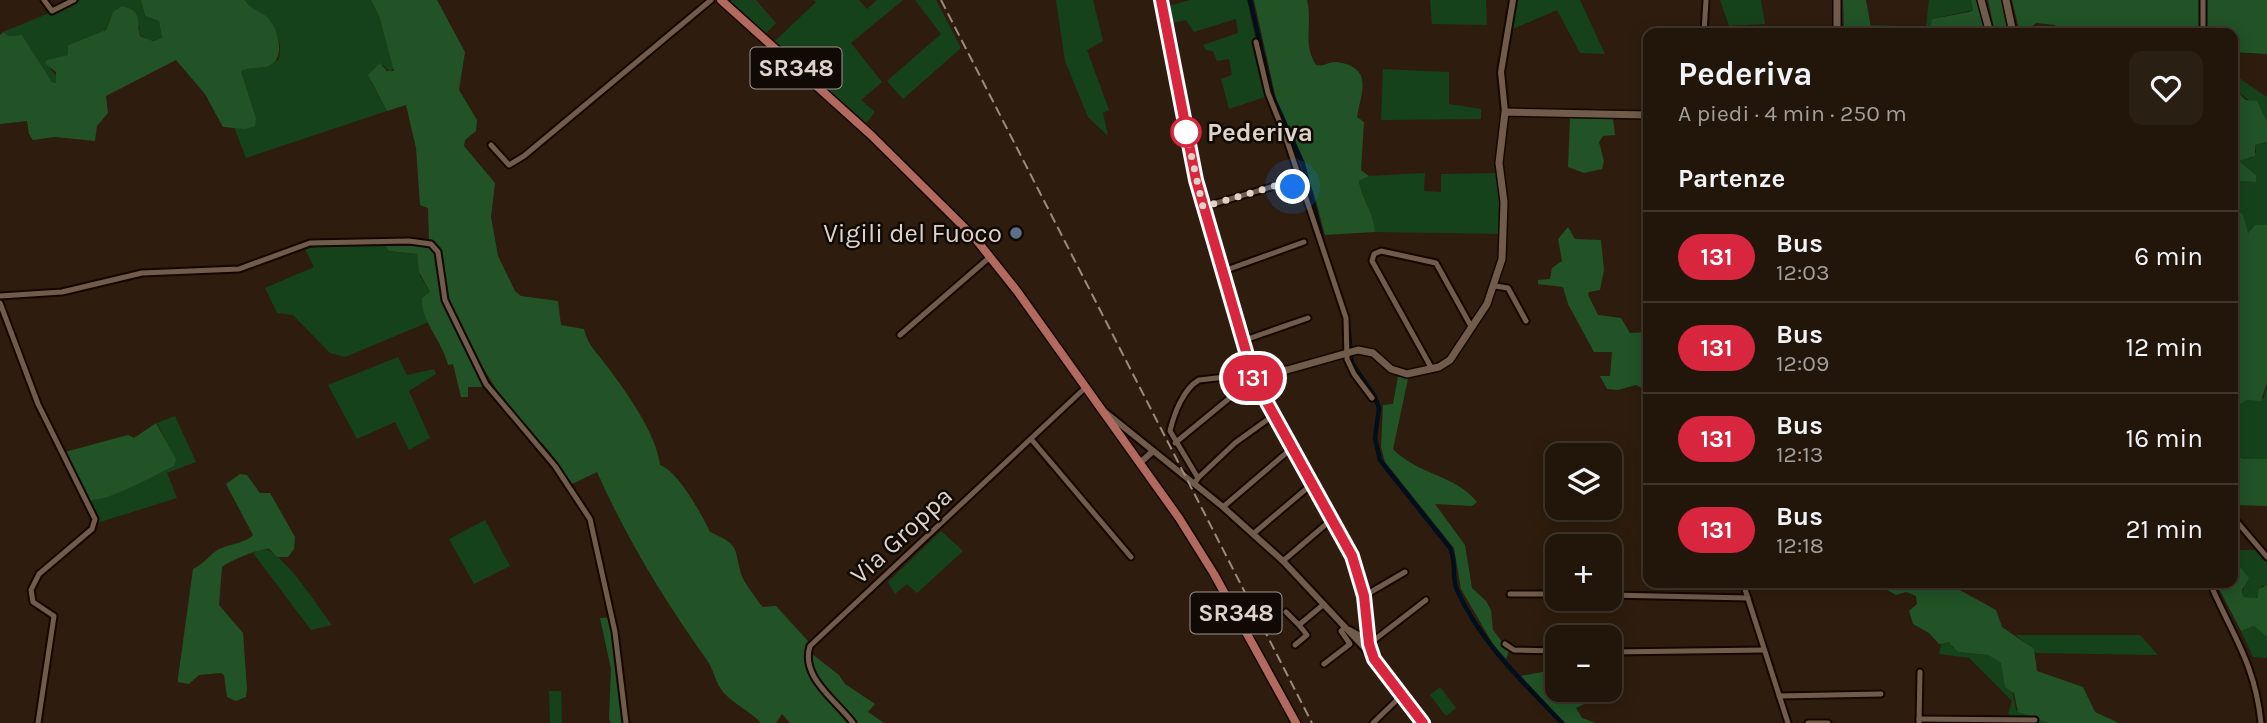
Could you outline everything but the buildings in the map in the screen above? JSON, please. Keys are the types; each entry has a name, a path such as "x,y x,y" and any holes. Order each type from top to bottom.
{"main road":[{"name":"SR348","path":"720,0 931,192 990,257 1103,410 1214,574 1296,723"},
{"path":"1161,0 1203,207 1253,376 1352,556 1364,596 1369,642 1374,659 1423,723"},
{"path":"1837,0 1837,28"},
{"path":"1981,0 1989,28"},
{"path":"2006,0 2012,28"},
{"path":"1253,376 1287,370 1349,351 1373,353 1401,373 1433,369 1450,360 1472,328 1494,286 1504,244 1504,189 1499,163 1505,112 1643,115"}],"street":[{"path":"44,0 52,11 74,0"},
{"path":"491,145 509,165 524,156 711,0"},
{"path":"1505,112 1501,72 1513,0"},
{"path":"1704,28 1706,0"},
{"path":"2203,0 2203,28"},
{"path":"1256,42 1268,93 1346,318 1354,374 1372,398"},
{"path":"1203,207 1278,185 1289,187 1301,184"},
{"path":"0,296 62,292 142,273 239,269 303,244 325,241 431,244 438,252 445,300 486,384 555,466 590,519 615,632 626,723"},
{"path":"1221,272 1304,242"},
{"path":"1433,369 1372,261 1374,254 1381,251 1436,263 1472,328"},
{"path":"900,334 990,257"},
{"path":"1494,286 1510,290 1527,321"},
{"path":"0,303 38,404 95,519 92,529 39,575 31,590 33,602 54,616 38,723"},
{"path":"1242,341 1308,318"},
{"path":"1175,443 1253,376"},
{"path":"1196,481 1170,431 1173,419 1192,384 1206,378 1253,376"},
{"name":"Via Groppa","path":"853,723 811,674 807,662 810,646 1086,387"},
{"path":"1103,410 1153,451 1196,481 1283,561 1374,659"},
{"path":"1196,481 1235,443 1274,415"},
{"path":"1031,439 1131,557"},
{"path":"1223,507 1292,448"},
{"path":"1140,463 1153,451"},
{"path":"1253,534 1312,484"},
{"path":"1283,561 1331,520"},
{"path":"2238,522 2264,548 2267,557"},
{"path":"1364,596 1405,572"},
{"path":"1745,588 1788,723"},
{"path":"2213,588 2244,650 2255,681 2261,723"},
{"path":"1510,594 1545,594"},
{"path":"1622,595 1748,597"},
{"path":"1359,645 1369,642 1426,600"},
{"path":"1299,625 1324,604"},
{"path":"1286,612 1307,635 1295,645"},
{"path":"1355,633 1365,628 1366,617"},
{"path":"1346,628 1369,642"},
{"path":"1324,664 1350,644 1341,631 1346,628"},
{"path":"1505,643 1514,650 1545,651"},
{"path":"1622,652 1765,650"},
{"path":"1920,673 1919,721 2035,720"},
{"path":"1779,696 1881,694"},
{"path":"1373,723 1402,695"},
{"path":"1808,723 1828,723"}],"green space":[{"path":"81,0 141,0 145,16 159,21 162,38 152,41 138,34 140,28 129,8 122,6 110,18 106,30 68,45 68,55 54,59 50,68 56,76 56,83 52,82 22,35 9,36 3,32"},
{"path":"141,0 245,0 270,20 278,40 279,54 276,60 268,66 241,71 256,118 255,126 245,129 223,127 205,94 176,60 106,96 108,113 97,126 95,141 55,137 33,140 27,121 0,124 0,35 3,32 9,36 22,35 52,82 56,83 56,72 45,63 47,60 68,55 68,45 106,30 113,12 122,6 136,14 140,36 153,41 162,38 159,21 145,16"},
{"path":"245,0 371,0 379,16 394,68 390,72 383,65 375,68 371,82 387,111 246,158 234,127 245,129 256,118 241,71 248,67 263,68 279,59 280,48 275,31"},
{"path":"371,0 437,0 465,52 459,90 477,120 476,131 465,140 464,146 495,183 491,217 498,256 515,291 521,296 558,301 561,325 584,329 590,344 639,414 653,440 660,465 682,485 710,532 734,547 742,578 760,604 763,607 776,606 808,641 807,650 839,675 845,684 875,704 868,712 884,723 790,723 782,714 776,723 761,723 728,697 647,569 597,472 572,484 548,450 504,402 482,366 448,299 441,248 429,240 428,208 420,205 416,148 406,105 387,111 368,75 380,63 387,71 394,71 379,16"},
{"path":"732,0 756,0 776,23 764,35 728,3"},
{"path":"814,0 859,0 867,9 877,0 903,0 851,43 882,82 861,100 875,112 866,123 774,42 816,2"},
{"path":"915,0 936,0 961,48 903,99 887,81 941,34"},
{"path":"1056,0 1093,0 1103,41 1087,50 1109,110 1103,113 1108,136 1088,117 1065,61"},
{"path":"1190,0 1247,0 1268,96 1229,109 1221,79 1232,75 1229,59 1217,61 1213,51 1206,50 1203,45 1238,33 1236,19 1194,32 1186,20 1172,23 1168,6"},
{"path":"1254,0 1307,0 1310,49 1316,65 1337,62 1356,69 1360,75 1362,89 1357,117 1364,122 1361,170 1369,176 1359,181 1375,232 1325,235 1314,194 1276,99"},
{"path":"1430,0 1486,0 1487,25 1432,24"},
{"path":"1512,0 1580,0 1605,54 1580,53 1557,10 1506,32"},
{"path":"1720,0 1761,0 1765,24 1729,26"},
{"path":"1843,0 1866,0 1871,28 1844,28"},
{"path":"1929,0 1971,0 1973,10 1932,19 1931,28 1871,28 1870,25 1926,27"},
{"path":"1971,0 1980,0 1986,28 1930,28 1932,19 1973,10"},
{"path":"1988,0 2004,0 2011,28 1994,28"},
{"path":"2012,0 2199,0 2199,28 2057,28 2055,25 2036,23 2030,28 2019,28"},
{"path":"2205,0 2267,0 2267,54 2238,52 2238,28 2205,28"},
{"path":"1383,69 1449,72 1449,104 1481,109 1481,119 1381,120"},
{"path":"2238,77 2267,97 2267,122 2259,108 2238,92"},
{"path":"2238,93 2246,100 2257,101 2267,122 2267,142 2255,145 2255,156 2239,161 2256,175 2256,182 2241,181 2238,187"},
{"path":"1570,118 1613,119 1615,135 1603,136 1599,142 1604,161 1602,169 1584,173 1568,167"},
{"path":"2267,142 2267,225 2255,225 2248,233 2238,208 2238,187 2241,181 2256,182 2256,175 2239,161 2240,158 2252,158 2256,152 2255,145"},
{"path":"1425,173 1424,191 1441,192 1441,174 1500,173 1503,234 1375,232 1359,181 1369,176"},
{"path":"2238,210 2243,215 2248,233 2255,225 2267,225 2267,382 2261,401 2247,400 2238,406"},
{"path":"1568,227 1575,239 1601,240 1604,270 1600,290 1589,292 1588,295 1598,315 1621,318 1630,333 1643,332 1643,388 1636,385 1618,390 1607,389 1600,376 1610,376 1612,352 1594,352 1568,304 1563,287 1538,284 1538,280 1550,279 1552,268 1562,261 1558,239"},
{"path":"323,246 385,246 389,251 417,254 420,276 430,292 425,309 429,322 345,357 330,353 293,315 277,313 265,288 314,267 305,249"},
{"path":"385,246 428,246 434,251 442,301 484,382 482,387 468,387 468,397 461,397 453,364 448,365 425,315 422,298 430,292 419,272 417,254 389,251"},
{"path":"398,357 407,375 434,369 436,374 409,391 430,438 409,450 395,422 357,439 328,385"},
{"path":"1398,376 1408,379 1393,449 1413,464 1458,486 1477,502 1472,506 1435,504 1465,545 1472,588 1491,610 1493,630 1509,651 1506,659 1493,644 1461,589 1454,548 1385,462 1381,447 1383,405 1393,404"},
{"path":"2267,382 2267,459 2238,457 2238,406 2247,400 2264,398"},
{"path":"175,416 196,462 167,473 177,498 97,523 89,503 121,492 174,466 171,450 157,423"},
{"path":"156,423 176,459 174,466 121,492 89,503 65,452 128,435 134,438"},
{"path":"2238,457 2267,459 2267,506 2238,505"},
{"path":"240,474 247,475 260,493 270,493 295,537 294,549 288,557 277,557 266,549 222,567 219,605 243,633 247,689 246,697 236,701 227,697 224,675 221,673 199,675 189,684 178,682 178,678 193,569 216,551 253,535 226,484"},
{"path":"485,520 510,566 474,584 449,539"},
{"path":"941,531 963,551 917,593 907,584 895,594 888,582"},
{"path":"261,548 270,551 289,568 332,625 311,630 253,553"},
{"path":"2238,550 2267,550 2267,585 2262,586 2256,598 2242,597 2244,587 2238,567"},
{"path":"2238,564 2249,578 2242,590 2243,597 2257,598 2259,589 2267,585 2267,637 2254,626 2241,631 2219,588 2238,588"},
{"path":"1883,588 1956,588 1996,610 2002,627 2034,649 2037,671 2083,687 2095,712 2119,723 2048,723 2018,712 2014,693 2005,687 2001,663 1988,655 1958,652 1949,642 1939,644 1929,633 1913,624 1909,611 1917,604 1916,596 1906,592 1896,595"},
{"path":"612,617 626,723 611,723 609,719 611,669 600,618"},
{"path":"2254,626 2267,637 2267,658 2253,657 2241,631"},
{"path":"2016,635 2140,635 2158,655 2036,653"},
{"path":"1942,641 1952,643 1958,652 1988,655 2001,663 2016,710 2048,723 2022,721 2008,714 2012,701 1969,658 1939,654"},
{"path":"1545,672 1545,702 1521,676"},
{"path":"1440,687 1456,708 1446,716 1430,695"},
{"path":"549,691 561,691 562,723 550,723"},
{"path":"1545,702 1586,702 1576,708 1582,718 1596,723 1565,723"}],"waterway":[{"path":"1250,0 1272,95 1303,164 1324,246"},
{"path":"1347,314 1352,363 1375,397 1379,408 1375,438 1380,460 1450,548 1457,590 1478,627 1504,661 1562,723"}],"railway":[{"path":"941,0 1312,723"}],"bus line":[{"name":"131","path":"1161,0 1202,206 1254,379 1352,556 1364,596 1369,644 1374,659 1423,723"}],"place":[{"name":"Pederiva","path":"1186,132"},
{"name":"Vigili del Fuoco","path":"1016,233"}],"route":[{"path":"1186,132 1203,207 1278,185 1293,187"}]}
